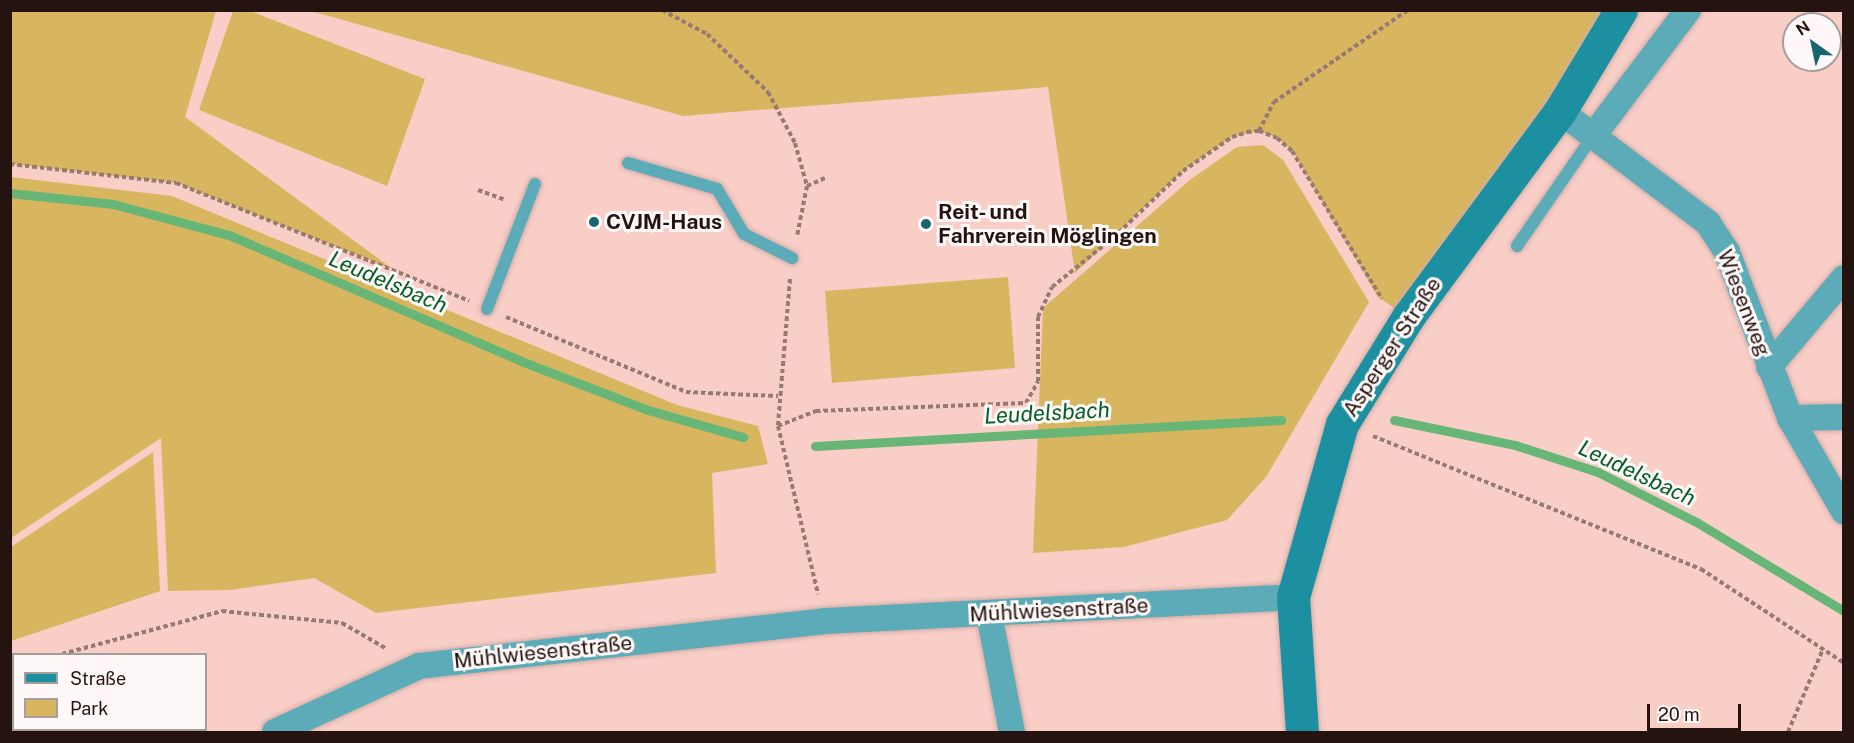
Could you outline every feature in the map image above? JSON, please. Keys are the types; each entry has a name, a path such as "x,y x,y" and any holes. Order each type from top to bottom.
{"street":[{"name":"Asperger Straße","path":"1302,732 1293,597 1342,424 1408,317 1560,111 1621,10"},
{"path":"1593,136 1688,10"},
{"name":"Wiesenweg","path":"1560,111 1708,223 1727,252 1769,367 1791,418 1844,512"},
{"path":"1769,367 1844,278"},
{"path":"1791,418 1844,417"},
{"name":"Mühlwiesenstraße","path":"275,732 419,666 824,621 1293,597"},
{"path":"989,614 1012,732"}],"lane":[{"path":"1516,246 1593,136"},
{"path":"628,163 717,189 744,234 792,258"},
{"path":"487,309 535,184"}],"path":[{"path":"662,10 707,34 768,92 795,143 807,186 792,258 778,396 778,426 824,621"},
{"path":"1259,131 1274,102 1408,10"},
{"path":"778,426 816,411 1026,403 1038,381 1038,317 1052,287 1113,238 1183,171 1232,136 1259,131 1277,138 1292,151 1378,297 1408,317"},
{"path":"10,164 176,183 686,392 778,396"},
{"path":"807,186 825,178"},
{"path":"478,190 526,207"},
{"path":"1342,424 1701,569 1844,663"},
{"path":"66,653 222,611 342,623 419,666"},
{"path":"1788,732 1823,649"}],"green space":[{"path":"11,10 216,11 185,117 394,270 176,183 11,164"},
{"path":"233,11 250,11 425,79 387,186 199,110"},
{"path":"311,11 1621,11 1408,317 1378,297 1292,151 1277,138 1259,131 1232,137 1183,171 1075,273 1048,87 683,116"},
{"path":"1263,145 1283,160 1369,302 1266,477 1227,520 1124,547 1033,553 1043,308 1191,179 1237,147"},
{"path":"11,177 172,196 677,405 758,426 768,464 712,473 716,573 376,613 314,578 230,590 168,591 161,438 11,538"},
{"path":"1008,277 1015,368 832,383 825,291"},
{"path":"153,452 160,591 11,641 11,547"}],"waterway":[{"name":"Leudelsbach","path":"10,193 113,204 229,235 521,361 648,410 743,437"},
{"name":"Leudelsbach","path":"815,446 1281,420"},
{"name":"Leudelsbach","path":"1394,420 1515,445 1598,472 1698,523 1844,611"}],"place":[{"name":"CVJM-Haus","path":"594,222"},
{"name":"Reit- und Fahrverein Möglingen","path":"926,224"}]}
